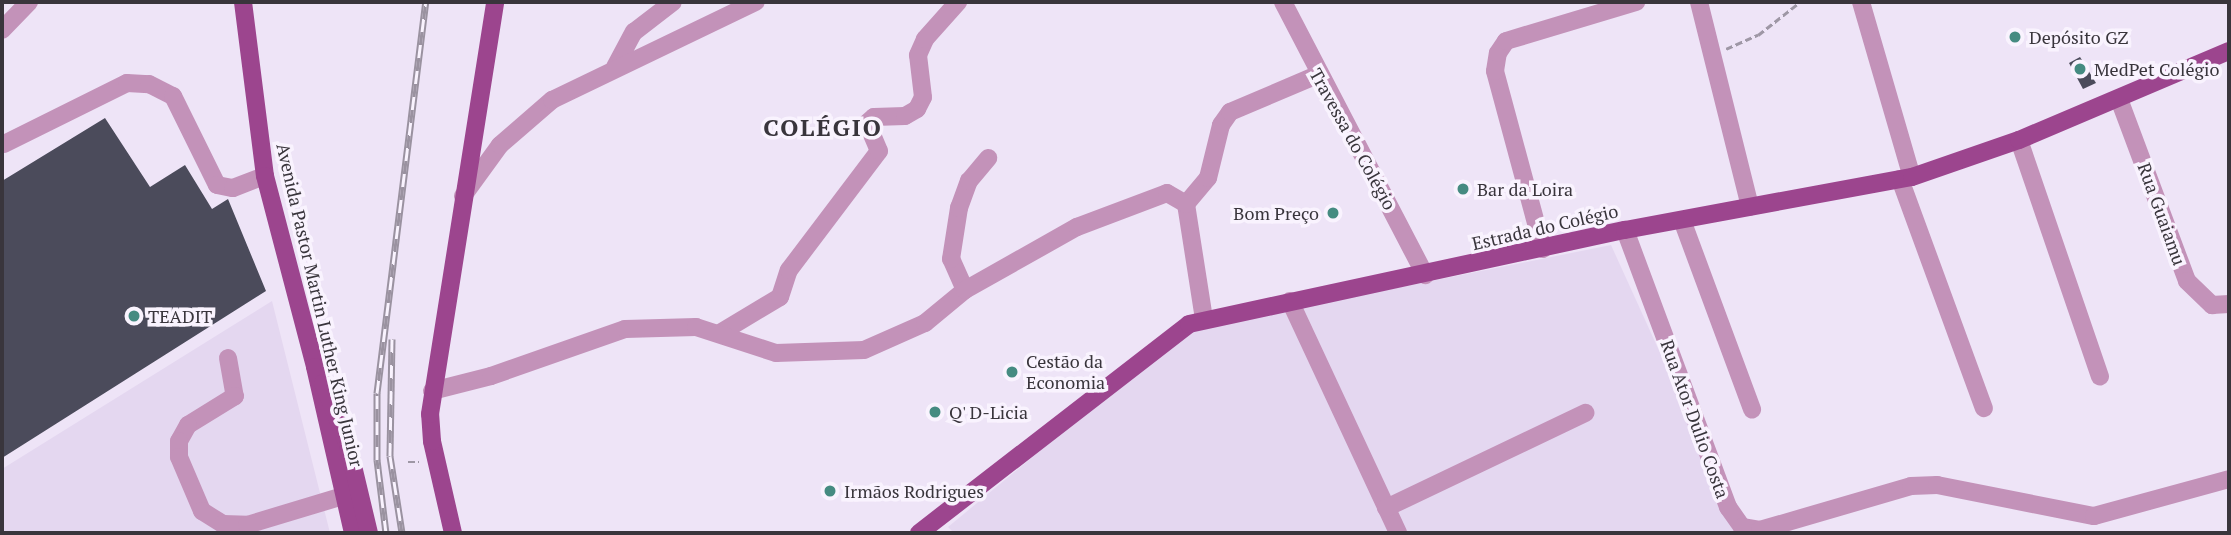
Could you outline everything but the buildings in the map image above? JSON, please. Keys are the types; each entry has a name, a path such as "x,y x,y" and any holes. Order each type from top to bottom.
{"main road":[{"name":"Avenida Pastor Martin Luther King Junior","path":"243,2 265,176 315,367 342,496 353,533"},
{"path":"453,532 432,441 432,391 495,2"},
{"name":"Estrada do Colégio","path":"919,533 1171,336 1204,319 1426,275 1625,230 1906,178 2019,140 2229,51"},
{"path":"315,367 348,444 369,533"}],"street":[{"path":"2,30 29,2"},
{"path":"615,67 634,32 673,2"},
{"path":"463,196 481,168 525,120 615,67 756,2"},
{"path":"720,333 779,297 789,270 823,220 879,151 867,123 874,117 905,116 917,109 923,97 918,55 925,39 958,2"},
{"name":"Travessa do Colégio","path":"1283,2 1317,75 1426,275"},
{"path":"1544,248 1495,71 1498,53 1506,41 1636,2"},
{"path":"1699,2 1750,206"},
{"path":"1861,2 1906,178 1984,408"},
{"path":"1204,319 1186,205 1208,178 1221,125 1230,112 1317,75"},
{"path":"4,144 127,83 149,84 173,96 216,185 233,188 265,176"},
{"name":"Rua Guaiamu","path":"2119,99 2187,281 2212,304 2229,304"},
{"path":"2019,140 2100,377"},
{"path":"965,290 951,259 959,208 969,181 988,158"},
{"path":"432,391 491,376 625,328 696,327 776,353 864,350 925,323 965,290 1077,227 1167,193 1186,205"},
{"path":"1682,220 1752,409"},
{"name":"Rua Ator Dulio Costa","path":"1625,230 1728,507 1742,527 1759,530 1911,486 1937,485 2094,516 2130,510 2229,479"},
{"path":"1290,301 1398,533"},
{"path":"228,358 235,396 188,425 179,441 179,457 202,510 223,524 247,525 342,496"},
{"path":"1386,508 1585,413"}],"path":[{"path":"1714,54 1758,35 1800,2"}],"shaded area":[{"path":"1611,245 1742,533 954,533 948,527 1186,330"},
{"path":"272,301 330,533 3,533 2,469"}],"railway":[{"path":"386,533 377,460 377,393 426,2"},
{"path":"392,339 390,456 402,533"}],"place":[{"name":"Depósito GZ","path":"2015,37"},
{"name":"MedPet Colégio","path":"2080,69"},
{"name":"Bar da Loira","path":"1463,189"},
{"name":"Bom Preço","path":"1333,213"},
{"name":"TEADIT","path":"134,316"},
{"name":"Cestão da Economia","path":"1012,372"},
{"name":"Q' D-Licia","path":"935,412"},
{"name":"Irmãos Rodrigues","path":"830,491"}],"district":[{"name":"COLÉGIO","path":"823,128"}]}
